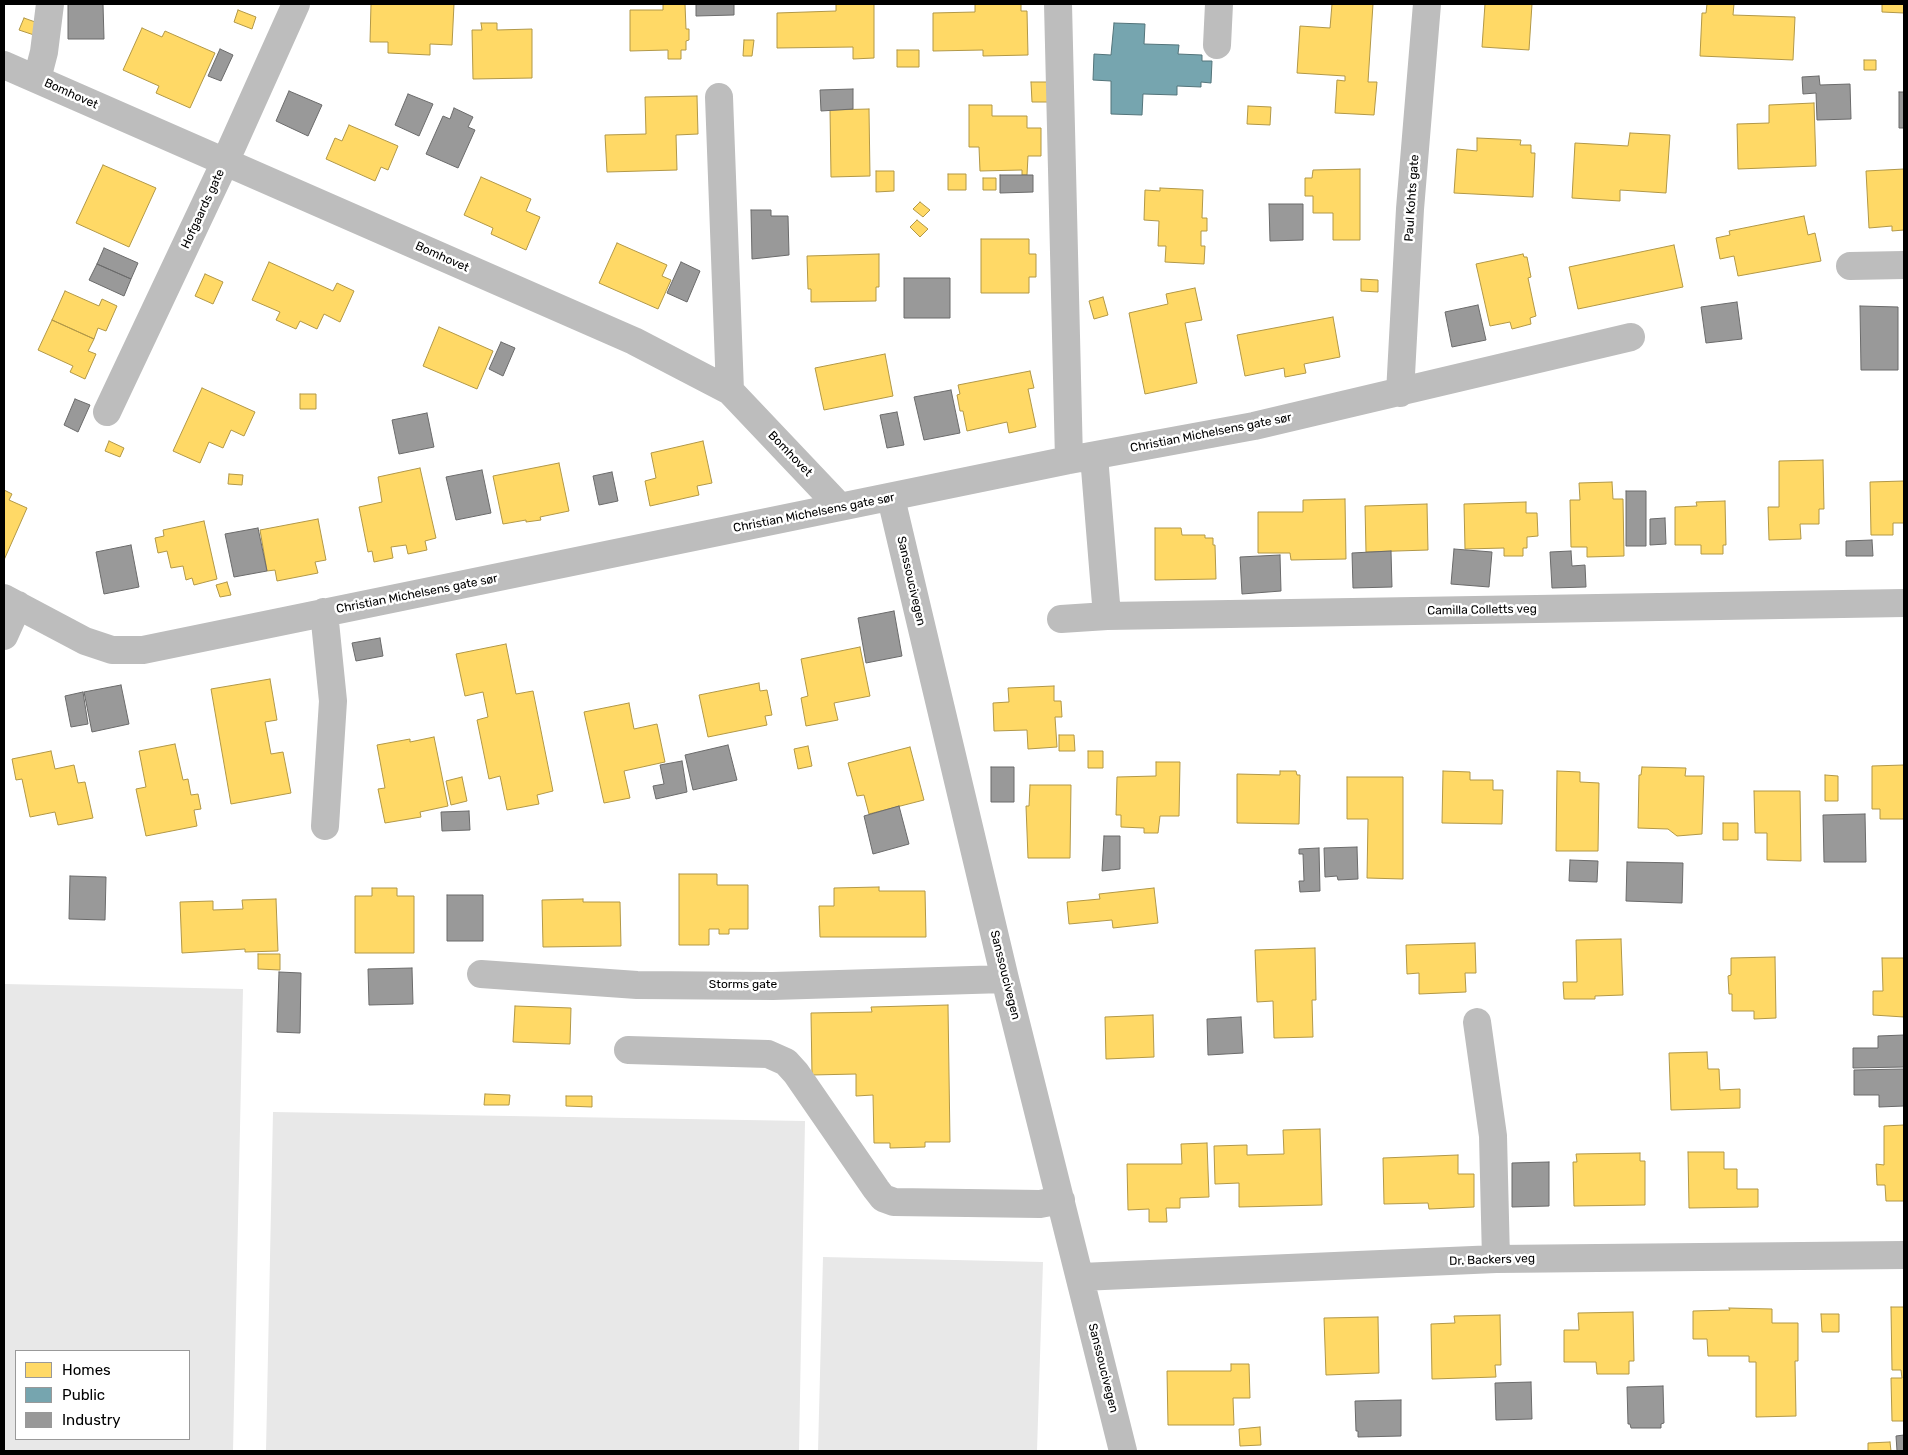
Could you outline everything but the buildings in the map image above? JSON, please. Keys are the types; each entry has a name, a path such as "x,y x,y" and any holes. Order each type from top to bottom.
{"street":[{"path":"37,79 44,52 50,4"},
{"name":"Hofgaards gate","path":"107,412 225,162 296,4"},
{"path":"1058,4 1081,458 1107,616"},
{"path":"1216,45 1219,4"},
{"name":"Paul Kohts gate","path":"1400,393 1410,209 1427,4"},
{"name":"Bomhovet","path":"4,65 634,341 730,391 840,507"},
{"path":"719,97 730,391"},
{"path":"1850,266 1904,265"},
{"name":"Christian Michelsens gate sør","path":"11,601 85,641 112,650 143,650 1081,458 1254,426 1631,337"},
{"name":"Sanssoucivegen","path":"891,498 1005,979 1123,1451"},
{"path":"4,636 11,601"},
{"name":"Camilla Colletts veg","path":"1061,619 1107,616 1904,603"},
{"path":"324,612 333,701 325,826"},
{"name":"Storms gate","path":"482,974 637,985 773,986 1005,979"},
{"path":"1477,1022 1493,1136 1496,1259"},
{"path":"628,1050 768,1054 786,1062 796,1073 876,1189 883,1198 894,1202 1040,1204 1061,1200"},
{"name":"Dr. Backers veg","path":"1081,1277 1496,1259 1904,1255"}],"shaded area":[{"path":"4,984 243,989 233,1451 4,1451"},
{"path":"273,1112 805,1121 799,1451 266,1451"},
{"path":"823,1257 1043,1262 1037,1451 818,1451"}]}
